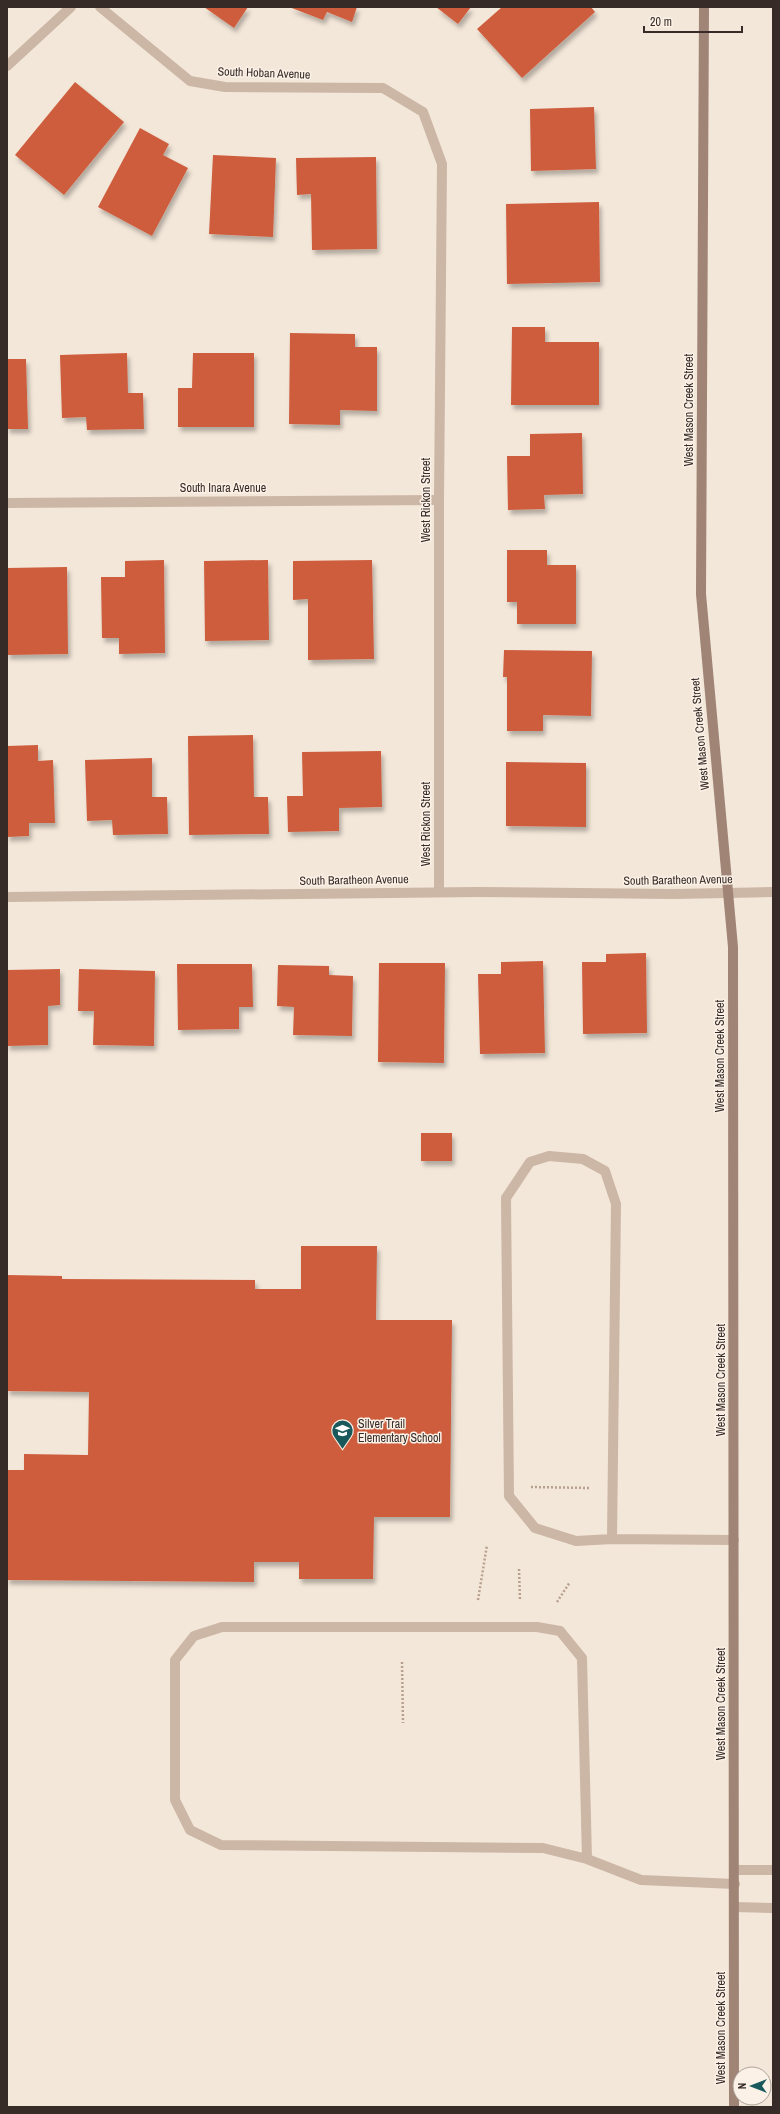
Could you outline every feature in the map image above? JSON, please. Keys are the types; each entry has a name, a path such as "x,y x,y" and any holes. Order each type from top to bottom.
{"street":[{"path":"7,66 71,7"},
{"name":"South Hoban Avenue","path":"100,7 190,81 225,87 383,88 423,112"},
{"name":"West Mason Creek Street","path":"704,7 702,594 733,947 735,1870 734,2107"},
{"name":"West Rickon Street","path":"423,112 442,164 439,500 439,892"},
{"name":"South Inara Avenue","path":"7,502 439,500"},
{"name":"South Baratheon Avenue","path":"7,898 439,892 674,894 773,892"},
{"path":"612,1539 616,1204 605,1171 583,1159 549,1156 530,1162 506,1198 508,1496 535,1528 576,1541 612,1539 734,1540"},
{"path":"587,1859 582,1658 560,1631 538,1627 222,1627 194,1636 175,1660 175,1800 190,1830 221,1845 543,1848 587,1859 641,1880 735,1884"},
{"path":"735,1870 773,1870"},
{"path":"734,1907 773,1908"}],"path":[{"path":"530,1488 612,1489"},
{"path":"478,1600 487,1545"},
{"path":"519,1569 520,1601"},
{"path":"557,1602 570,1582"},
{"path":"402,1662 403,1723"}],"building":[{"path":"204,7 248,7 234,28"},
{"path":"289,7 357,7 352,22 327,12 323,20"},
{"path":"436,7 471,7 458,24"},
{"path":"502,7 591,7 595,12 522,78 477,29"},
{"path":"75,82 124,122 64,195 15,155"},
{"path":"594,107 596,169 531,171 530,109"},
{"path":"140,128 169,144 163,155 188,168 152,236 98,207"},
{"path":"213,155 276,158 273,237 209,234"},
{"path":"376,157 377,249 312,250 311,194 297,195 296,158"},
{"path":"599,202 600,282 507,284 506,204"},
{"path":"512,327 545,327 545,342 599,342 599,405 511,405"},
{"path":"290,333 355,334 355,347 377,347 377,411 340,410 340,425 289,424"},
{"path":"127,353 128,393 143,393 144,429 87,430 86,417 62,418 60,355"},
{"path":"193,353 254,353 254,427 178,427 178,388 192,388"},
{"path":"7,359 26,359 28,429 7,429"},
{"path":"582,433 583,494 544,495 545,509 508,510 507,456 530,456 530,434"},
{"path":"507,550 547,550 547,565 576,565 576,624 517,624 517,602 507,602"},
{"path":"164,560 165,653 119,654 119,638 102,638 101,577 125,577 125,561"},
{"path":"268,560 269,640 205,641 204,561"},
{"path":"372,560 374,659 308,660 308,599 293,600 293,561"},
{"path":"67,567 68,654 7,655 7,568"},
{"path":"504,650 592,651 591,716 543,715 543,731 507,731 507,677 503,677"},
{"path":"253,735 254,797 268,797 269,834 189,835 188,736"},
{"path":"38,745 38,761 53,760 55,823 29,823 29,836 7,837 7,746"},
{"path":"381,751 382,807 339,808 339,831 288,832 287,796 303,796 302,752"},
{"path":"152,758 152,797 167,797 168,834 113,835 112,820 87,821 85,760"},
{"path":"506,762 586,763 586,827 506,826"},
{"path":"646,953 647,1033 583,1034 582,962 606,962 606,954"},
{"path":"543,961 545,1053 480,1054 478,974 501,974 501,962"},
{"path":"379,963 445,963 444,1063 378,1062"},
{"path":"177,964 252,964 253,1007 239,1007 239,1029 178,1030"},
{"path":"278,965 329,966 329,975 353,976 352,1036 293,1035 294,1007 277,1006"},
{"path":"60,969 60,1005 48,1006 48,1045 7,1046 7,970"},
{"path":"79,969 155,971 154,1046 93,1045 94,1011 78,1011"},
{"path":"421,1133 452,1133 452,1161 421,1161"},
{"path":"301,1246 377,1246 376,1320 452,1320 450,1517 374,1517 373,1579 299,1579 299,1562 254,1562 254,1582 7,1580 7,1470 24,1470 24,1454 88,1455 89,1392 7,1391 7,1275 62,1276 62,1279 255,1280 255,1289 301,1289"}],"place":[{"name":"Silver Trail Elementary School","path":"343,1450"}]}
